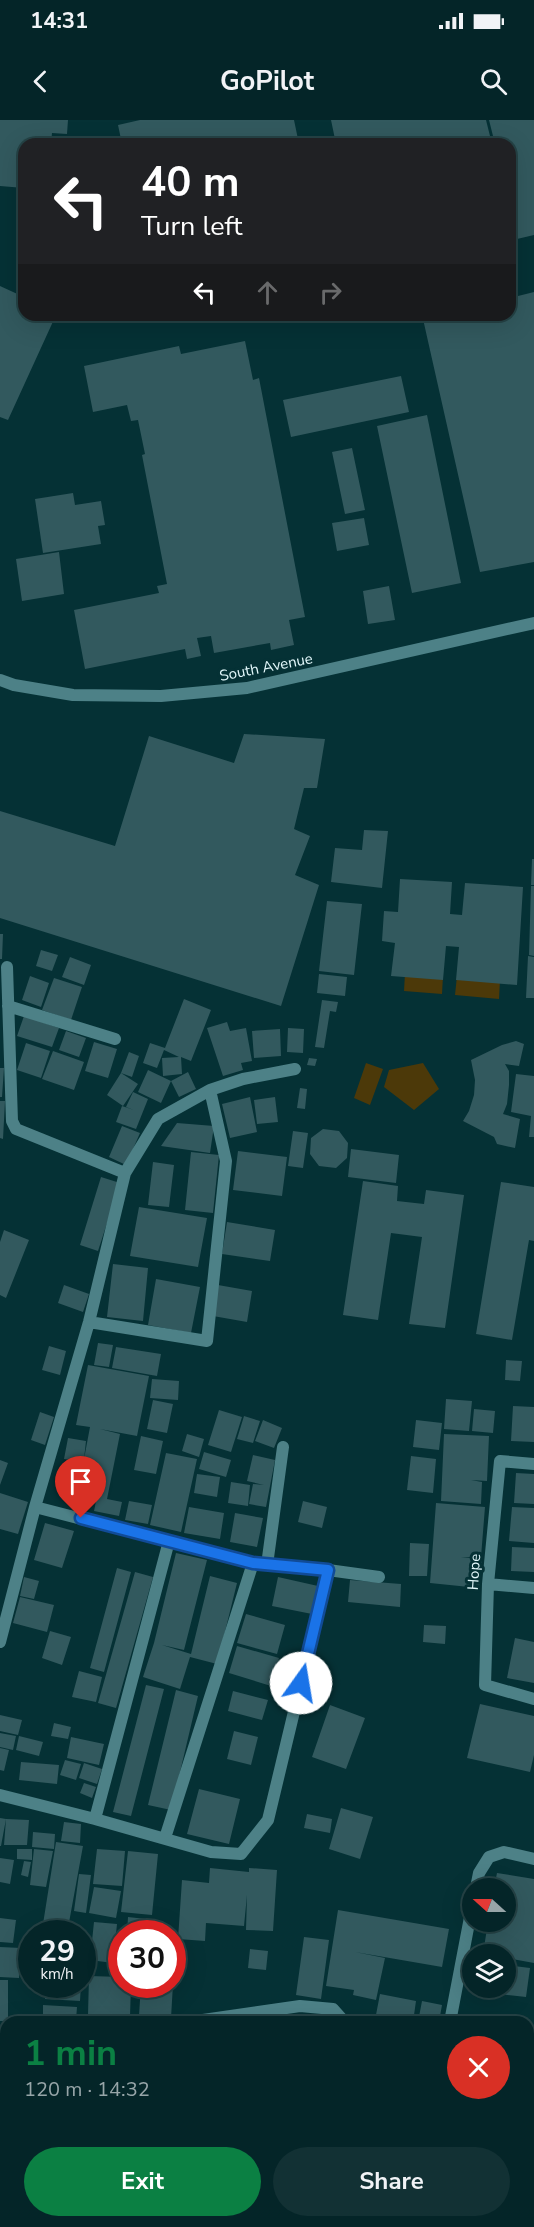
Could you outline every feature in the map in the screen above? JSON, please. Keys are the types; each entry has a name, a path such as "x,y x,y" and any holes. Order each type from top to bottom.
{"street":[{"name":"South Avenue","path":"0,680 14,685 73,695 161,696 247,688 534,623"},
{"path":"8,967 12,1120 16,1129 126,1173"},
{"path":"8,1006 115,1039"},
{"path":"0,1642 2,1623 89,1322 126,1173 158,1119 210,1090 243,1079 295,1069"},
{"path":"89,1322 207,1341 226,1161 210,1090"},
{"path":"267,1565 283,1447"},
{"name":"Hope","path":"534,1464 500,1461 488,1584 485,1685 534,1699"},
{"path":"35,1507 253,1563 379,1577"},
{"path":"95,1819 169,1541"},
{"path":"165,1838 253,1563"},
{"path":"0,1795 212,1852 242,1854 268,1820 328,1570"},
{"path":"488,1584 534,1588"},
{"path":"478,1878 489,1857 504,1852 534,1859"},
{"path":"451,2016 467,1932"},
{"path":"231,2016 300,2006 333,2009 339,2016"}],"shaded area":[{"path":"405,973 443,976 442,994 404,991"},
{"path":"457,976 500,980 499,999 455,995"},
{"path":"366,1063 383,1069 370,1105 354,1098"},
{"path":"423,1063 439,1089 414,1110 384,1087 389,1070"}],"building":[{"path":"0,120 68,120 67,134 52,133 52,138 18,138 18,188 0,186"},
{"path":"140,120 294,120 298,138 121,138 118,125"},
{"path":"331,120 486,120 490,138 335,138"},
{"path":"489,120 534,120 534,235 517,239 516,235 516,138 494,138"},
{"path":"0,286 18,294 18,321 53,321 8,420 0,417"},
{"path":"534,292 534,562 480,572 423,321 516,321 516,296"},
{"path":"245,341 253,380 259,378 305,617 289,620 294,645 271,650 270,643 214,653 211,636 197,638 201,656 187,659 185,649 85,669 74,610 159,593 157,586 167,584 142,455 145,454 138,420 131,421 127,405 93,412 84,366 179,346 181,354"},
{"path":"401,376 409,412 291,437 283,400"},
{"path":"427,415 461,583 412,593 377,426"},
{"path":"352,448 365,510 345,514 332,452"},
{"path":"73,493 75,505 101,501 105,525 98,526 101,544 43,553 35,499"},
{"path":"364,518 369,545 337,551 332,523"},
{"path":"59,552 64,594 22,601 16,559"},
{"path":"389,586 395,620 368,624 363,591"},
{"path":"244,734 325,739 317,788 304,788 294,829 310,836 295,875 319,885 281,1006 0,918 0,811 115,846 149,736 234,763"},
{"path":"364,830 388,831 382,888 331,882 335,848 362,850"},
{"path":"532,859 534,859 534,885 531,885"},
{"path":"400,879 452,882 450,914 462,915 465,883 523,887 517,985 456,980 459,947 446,946 443,980 391,976 395,943 382,941 384,911 398,912"},
{"path":"531,886 534,886 534,956 529,955"},
{"path":"327,901 362,904 354,975 319,971"},
{"path":"0,934 3,934 2,959 0,959"},
{"path":"41,950 58,955 52,971 36,966"},
{"path":"528,956 534,957 534,998 526,998"},
{"path":"70,957 91,965 84,985 62,977"},
{"path":"319,974 347,977 345,996 317,993"},
{"path":"30,976 49,983 41,1007 22,1000"},
{"path":"54,978 82,987 71,1020 42,1010"},
{"path":"184,999 211,1010 191,1061 181,1057 182,1074 163,1076 162,1058 179,1057 164,1050 157,1068 143,1063 150,1043 165,1048"},
{"path":"322,1000 338,1002 336,1012 330,1011 324,1048 315,1047"},
{"path":"24,1016 59,1028 52,1047 17,1036"},
{"path":"227,1022 230,1031 246,1028 252,1061 241,1063 243,1070 223,1076 207,1028"},
{"path":"288,1028 304,1029 303,1053 287,1052"},
{"path":"280,1029 281,1056 254,1058 252,1031"},
{"path":"66,1031 86,1038 79,1057 59,1050"},
{"path":"516,1041 524,1044 519,1066 505,1064 509,1071 509,1085 507,1104 503,1114 520,1119 515,1148 497,1144 494,1137 463,1121 474,1095 475,1080 471,1060"},
{"path":"94,1042 117,1049 108,1078 85,1071"},
{"path":"26,1043 50,1051 41,1078 17,1070"},
{"path":"53,1051 84,1062 74,1090 42,1079"},
{"path":"129,1052 139,1056 132,1077 121,1073"},
{"path":"309,1058 317,1059 315,1066 307,1065"},
{"path":"0,1068 4,1068 2,1097 0,1097"},
{"path":"148,1070 171,1081 161,1103 138,1092"},
{"path":"188,1072 196,1089 179,1097 171,1081"},
{"path":"121,1073 138,1084 123,1106 107,1095"},
{"path":"516,1074 534,1076 534,1137 529,1137 531,1116 511,1112"},
{"path":"300,1088 307,1089 305,1109 297,1108"},
{"path":"133,1092 148,1099 136,1129 116,1122 122,1106 134,1110 126,1107"},
{"path":"250,1097 257,1132 230,1138 222,1104"},
{"path":"275,1097 278,1122 257,1124 254,1100"},
{"path":"0,1101 5,1101 3,1139 0,1138"},
{"path":"177,1123 214,1126 210,1153 161,1146"},
{"path":"122,1126 140,1133 126,1165 109,1157"},
{"path":"323,1129 339,1131 348,1143 347,1158 336,1168 319,1166 310,1154 311,1138"},
{"path":"293,1131 308,1133 303,1168 288,1166"},
{"path":"351,1149 399,1155 396,1183 348,1177"},
{"path":"238,1151 287,1157 282,1196 233,1190"},
{"path":"191,1152 219,1155 213,1213 185,1210"},
{"path":"153,1162 174,1165 169,1207 148,1205"},
{"path":"101,1177 120,1183 98,1251 80,1245"},
{"path":"363,1181 398,1186 397,1201 424,1204 426,1190 464,1195 445,1328 409,1324 422,1237 391,1233 378,1320 343,1315"},
{"path":"501,1182 534,1187 534,1241 529,1240 512,1340 476,1334"},
{"path":"139,1207 207,1218 198,1267 130,1256"},
{"path":"227,1222 275,1230 270,1261 222,1254"},
{"path":"4,1230 29,1240 6,1298 0,1295 0,1242"},
{"path":"113,1264 148,1268 143,1321 107,1317"},
{"path":"156,1279 200,1287 191,1333 148,1325"},
{"path":"64,1285 89,1294 83,1312 58,1303"},
{"path":"218,1285 252,1291 247,1322 213,1316"},
{"path":"98,1343 113,1345 109,1367 94,1365"},
{"path":"49,1346 66,1351 60,1375 42,1370"},
{"path":"116,1347 161,1354 157,1376 112,1368"},
{"path":"506,1360 522,1361 520,1381 505,1380"},
{"path":"88,1365 149,1376 137,1436 100,1429 120,1434 107,1499 122,1502 119,1516 94,1511 97,1496 71,1492 77,1461 64,1459 68,1438 86,1441 84,1459 90,1427 76,1425"},
{"path":"152,1379 179,1381 178,1400 150,1398"},
{"path":"446,1399 472,1401 469,1431 444,1429"},
{"path":"153,1400 173,1404 167,1433 147,1429"},
{"path":"513,1406 534,1407 534,1442 511,1441"},
{"path":"474,1409 495,1411 493,1433 472,1431"},
{"path":"219,1410 242,1417 231,1452 208,1445"},
{"path":"40,1412 54,1417 45,1445 31,1440"},
{"path":"244,1416 260,1421 253,1443 237,1439"},
{"path":"263,1420 282,1428 274,1448 255,1441"},
{"path":"416,1420 442,1423 439,1450 413,1447"},
{"path":"187,1434 204,1439 199,1457 182,1451"},
{"path":"444,1434 489,1436 487,1481 471,1480 482,1482 481,1504 441,1501"},
{"path":"141,1436 163,1441 156,1474 134,1470"},
{"path":"204,1452 231,1460 226,1477 199,1469"},
{"path":"166,1453 197,1459 181,1532 150,1525"},
{"path":"253,1455 275,1460 266,1507 249,1504 253,1484 264,1485 247,1481"},
{"path":"411,1456 436,1459 433,1493 407,1490"},
{"path":"0,1460 8,1463 0,1485"},
{"path":"516,1473 534,1474 534,1504 514,1503"},
{"path":"197,1474 220,1477 217,1497 194,1493"},
{"path":"231,1482 250,1485 248,1506 228,1503"},
{"path":"0,1493 28,1502 18,1534 0,1529"},
{"path":"129,1501 152,1505 148,1524 125,1520"},
{"path":"303,1501 327,1507 322,1528 298,1522"},
{"path":"436,1503 485,1507 481,1557 461,1557 482,1559 479,1588 430,1583"},
{"path":"189,1507 224,1513 220,1539 184,1533"},
{"path":"512,1507 534,1508 534,1543 509,1541"},
{"path":"235,1513 263,1518 257,1547 230,1542"},
{"path":"45,1523 74,1531 62,1568 34,1560"},
{"path":"410,1543 429,1544 427,1576 409,1576"},
{"path":"512,1547 534,1548 534,1572 511,1571"},
{"path":"176,1553 207,1560 184,1650 162,1645 191,1654 210,1576 237,1583 217,1664 190,1657 180,1689 143,1677 154,1643"},
{"path":"117,1568 131,1572 104,1672 90,1668"},
{"path":"135,1572 153,1577 116,1708 98,1703"},
{"path":"24,1577 39,1581 34,1599 20,1596"},
{"path":"278,1577 318,1586 312,1614 272,1606"},
{"path":"350,1580 401,1584 400,1607 348,1602"},
{"path":"20,1597 54,1605 47,1632 13,1623"},
{"path":"246,1614 285,1625 277,1654 237,1643"},
{"path":"424,1625 446,1626 445,1644 423,1642"},
{"path":"50,1631 71,1637 62,1665 42,1658"},
{"path":"515,1638 534,1642 534,1683 507,1678"},
{"path":"237,1646 279,1658 271,1686 229,1673"},
{"path":"79,1671 102,1677 96,1702 72,1697"},
{"path":"146,1685 164,1689 131,1816 113,1812"},
{"path":"176,1690 198,1696 171,1810 148,1805"},
{"path":"233,1691 268,1700 262,1720 228,1711"},
{"path":"480,1704 534,1716 534,1755 530,1772 467,1758"},
{"path":"330,1705 365,1718 346,1769 312,1757"},
{"path":"0,1715 22,1720 18,1735 0,1731"},
{"path":"54,1723 71,1727 68,1739 51,1736"},
{"path":"234,1731 258,1737 251,1765 227,1759"},
{"path":"0,1733 16,1736 13,1750 0,1747"},
{"path":"19,1736 43,1742 39,1756 16,1750"},
{"path":"71,1737 104,1744 99,1765 67,1758"},
{"path":"0,1748 9,1750 4,1771 0,1770"},
{"path":"65,1760 81,1764 76,1780 60,1775"},
{"path":"21,1762 59,1765 57,1784 19,1780"},
{"path":"84,1763 102,1769 97,1784 79,1778"},
{"path":"84,1783 96,1787 92,1798 80,1793"},
{"path":"199,1789 240,1799 229,1844 187,1834"},
{"path":"341,1808 373,1817 360,1859 329,1849"},
{"path":"307,1814 332,1819 330,1833 304,1828"},
{"path":"0,1818 6,1819 1,1846 0,1846"},
{"path":"6,1819 29,1820 27,1845 4,1845"},
{"path":"64,1822 81,1824 80,1843 61,1841"},
{"path":"33,1832 55,1834 54,1849 32,1847"},
{"path":"56,1842 83,1846 69,1920 44,1920"},
{"path":"17,1849 32,1849 32,1860 17,1859"},
{"path":"34,1849 53,1851 46,1887 30,1885"},
{"path":"97,1849 125,1851 122,1886 93,1884"},
{"path":"128,1851 158,1854 152,1915 121,1912"},
{"path":"0,1858 14,1860 10,1884 0,1882"},
{"path":"24,1861 31,1862 28,1877 21,1875"},
{"path":"210,1868 249,1872 249,1868 277,1870 273,1931 246,1930 247,1895 244,1926 206,1923 205,1941 186,1940 186,1920 179,1920 182,1880 209,1883"},
{"path":"497,1873 534,1879 534,1963 516,1960 516,1944 485,1944 486,1932 516,1932 516,1878 496,1878"},
{"path":"79,1874 91,1875 86,1913 74,1911"},
{"path":"94,1887 121,1891 116,1918 89,1913"},
{"path":"338,1910 449,1929 442,1967 355,1952 385,1958 376,2000 353,1995 354,1990 326,1986"},
{"path":"128,1917 146,1919 146,1920 128,1920"},
{"path":"0,1918 16,1920 13,1943 0,1942"},
{"path":"96,1922 108,1923 108,1962 96,1961"},
{"path":"304,1937 329,1940 321,1999 296,1995"},
{"path":"0,1947 18,1948 18,1978 0,1977"},
{"path":"250,1949 268,1951 266,1970 248,1968"},
{"path":"516,1966 530,1968 526,1997 516,1996"},
{"path":"96,1976 108,1977 108,1998 131,1998 130,2016 88,2015 88,1998 96,1998"},
{"path":"0,1980 8,1980 8,2016 0,2016"},
{"path":"380,1994 416,2001 414,2016 376,2016"},
{"path":"45,1998 80,1998 80,2001"},
{"path":"140,1998 172,1998 171,2016 139,2016"},
{"path":"422,2001 442,2005 440,2016 419,2016"},
{"path":"43,2005 77,2007 76,2016 43,2016"}],"route":[{"path":"81,1518 253,1563 328,1570 301,1683"}]}
